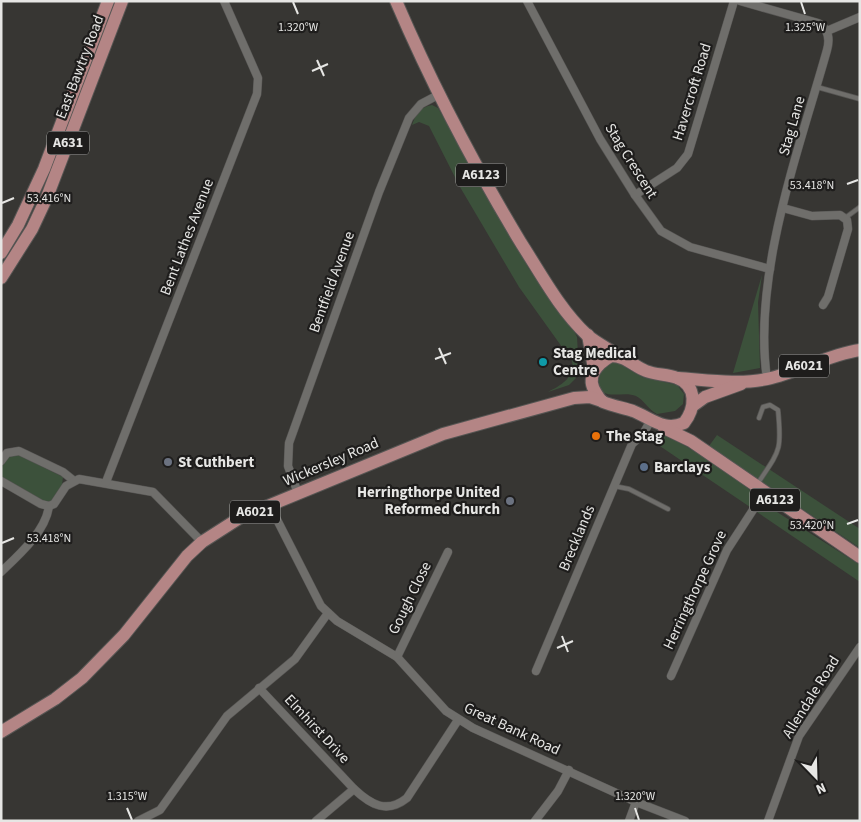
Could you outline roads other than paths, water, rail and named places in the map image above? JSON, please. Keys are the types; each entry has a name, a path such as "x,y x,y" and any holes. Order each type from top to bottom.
{"main road":[{"name":"East Bawtry Road","path":"1,254 18,225 44,169 108,1"},
{"name":"East Bawtry Road","path":"1,278 32,229 47,197 122,1"},
{"name":"A6123","path":"396,1 438,95 472,159 554,296 588,335 619,356"},
{"path":"588,335 593,371 593,389 602,401"},
{"name":"A6021","path":"602,401 623,407 655,422 677,427 684,423 692,410 705,397 748,382 766,379 834,356 860,350"},
{"path":"574,398 586,386 599,363 611,356 619,356"},
{"name":"A6021","path":"619,356 647,372 678,378 748,382"},
{"path":"678,378 690,387 692,441"},
{"name":"Wickersley Road","path":"1,732 55,699 104,657 124,635 174,569 202,542 241,517 443,434 574,398 590,397 602,401"},
{"name":"A6123","path":"655,422 674,434 692,441 760,490 860,557"}],"street":[{"name":"Bent Lathes Avenue","path":"106,482 258,94 258,78 224,1"},
{"name":"Stag Crescent","path":"527,1 588,117 635,195 662,231 680,243 770,269"},
{"name":"Havercroft Road","path":"635,195 677,168 688,154 734,1"},
{"path":"740,1 818,24 827,31 860,17"},
{"name":"Stag Lane","path":"766,379 763,334 770,269 783,208 829,44 827,31"},
{"name":"Bentfield Avenue","path":"298,493 288,466 289,443 378,192 409,118 421,104 438,95"},
{"path":"783,208 812,216 833,214 844,218 848,229 828,297 823,306"},
{"name":"Brecklands","path":"536,671 632,444 655,422"},
{"path":"1,461 7,453 19,451 63,472 73,480 106,482 153,492 202,542"},
{"path":"1,481 41,504 49,506 54,504 66,486 73,480"},
{"name":"Herringthorpe Grove","path":"671,676 727,550 760,490"},
{"path":"1,572 17,557 46,520 49,506"},
{"name":"Great Bank Road","path":"270,506 316,597 328,613 337,621 396,657 437,703 458,720 636,802 685,821"},
{"name":"Gough Close","path":"396,657 448,552"},
{"path":"138,821 160,810 227,716 294,659 328,613"},
{"name":"Allendale Road","path":"768,821 799,736 860,646"},
{"name":"Elmhirst Drive","path":"259,688 354,789 365,800 378,807 386,808 401,803 408,798 458,720"},
{"path":"535,821 558,791 569,770"},
{"path":"316,821 354,789"},
{"path":"629,821 636,802"}],"lane":[{"path":"817,87 860,99"},
{"path":"844,218 860,207"},
{"path":"759,418 763,408 770,405 778,410 780,446 760,490"},
{"path":"614,486 628,489 668,509"}],"place":[{"name":"Stag Medical Centre","path":"543,362"},
{"name":"The Stag","path":"596,436"},
{"name":"St Cuthbert","path":"168,462"},
{"name":"Barclays","path":"644,467"},
{"name":"Herringthorpe United Reformed Church","path":"510,501"}]}
